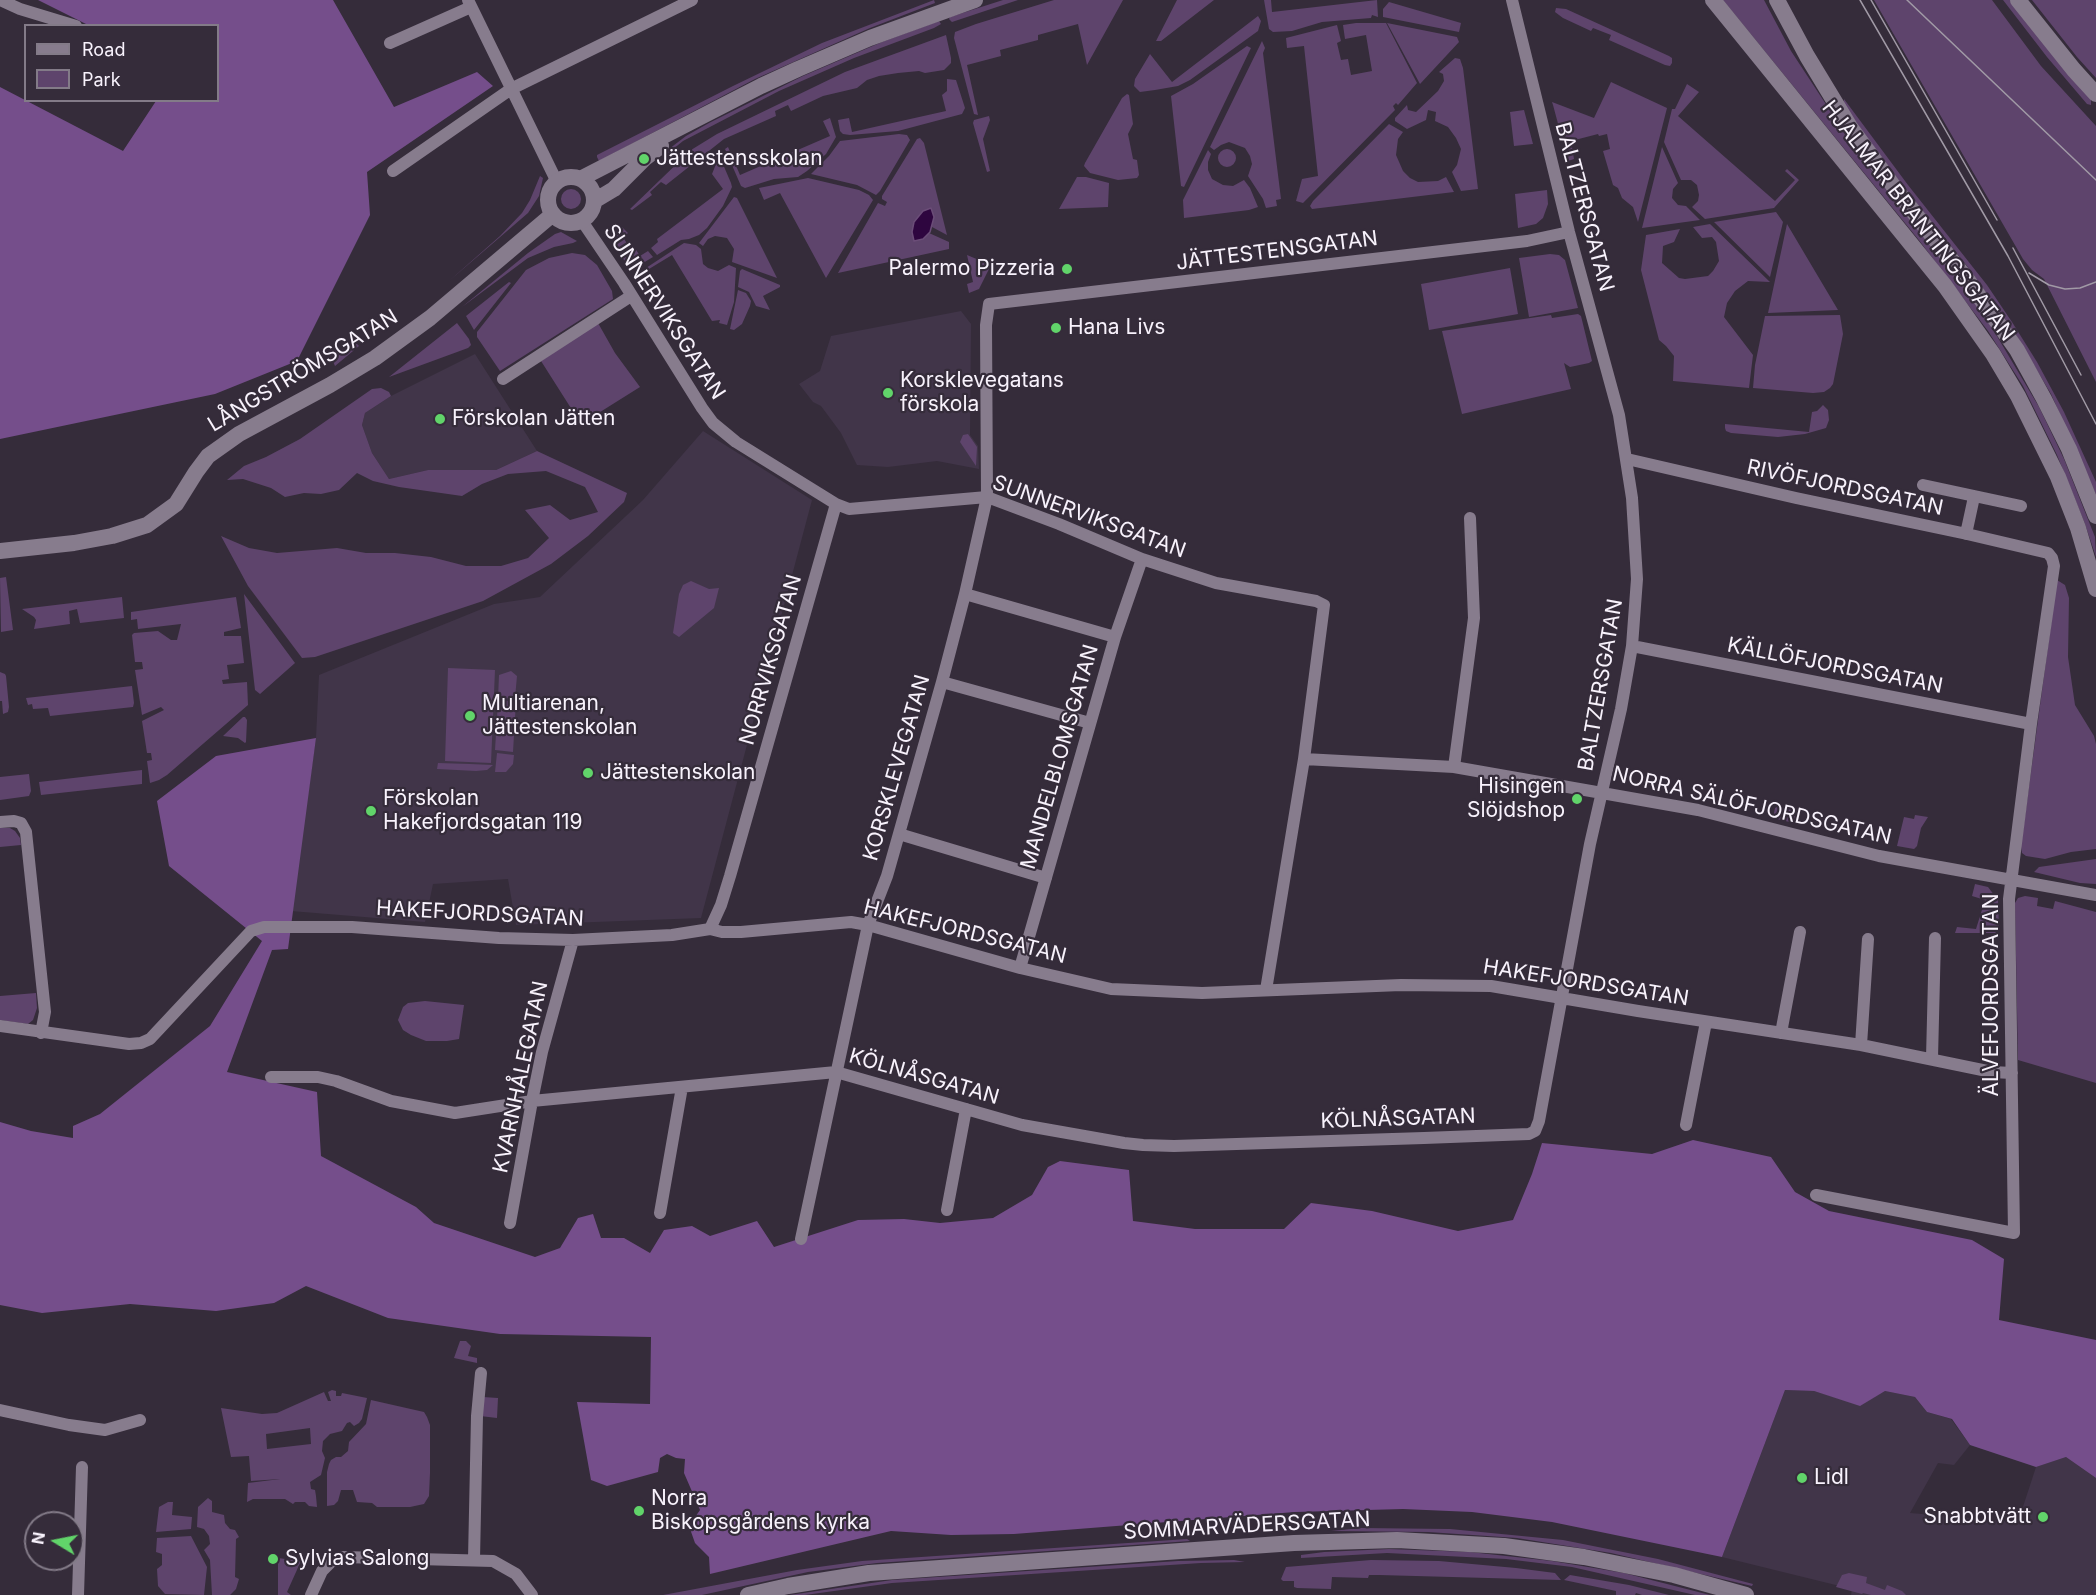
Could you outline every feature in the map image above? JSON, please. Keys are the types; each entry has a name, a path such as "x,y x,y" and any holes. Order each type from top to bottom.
{"street":[{"path":"0,0 20,9 69,24"},
{"path":"393,171 511,89 692,0"},
{"path":"580,179 761,86 870,38 975,0"},
{"name":"BALTZERSGATAN","path":"1512,0 1569,232 1619,415 1633,509 1636,571 1636,609 1632,646 1621,709 1590,844 1539,1121 1535,1131"},
{"name":"HJALMAR BRANTINGSGATAN","path":"1713,0 1945,286 2008,377 2049,456 2078,528 2096,589"},
{"name":"HJALMAR BRANTINGSGATAN","path":"1778,0 1807,57 1850,127 1969,282 2017,350 2069,449 2096,516"},
{"path":"2018,0 2096,94"},
{"path":"390,43 469,4 557,182"},
{"path":"594,201 614,189 644,159 690,124"},
{"path":"570,177 580,179 592,190 594,201 592,211 582,221 568,223 553,214 548,199 551,189 557,182 570,177"},
{"name":"LÅNGSTRÖMSGATAN","path":"0,551 112,536 147,525 176,504 208,456 239,434 330,386 382,353 430,318 553,214"},
{"name":"SUNNERVIKSGATAN","path":"582,221 713,423 736,442 836,504 849,509 987,496 1142,559 1216,583 1316,601 1324,605 1304,759 1266,990"},
{"name":"JÄTTESTENSGATAN","path":"989,304 1527,241 1569,232"},
{"path":"503,379 631,296"},
{"name":"KORSKLEVEGATAN","path":"801,1239 868,925 887,876 942,682 987,496 986,325 989,304"},
{"name":"RIVÖFJORDSGATAN","path":"1627,459 2048,553 2052,558"},
{"path":"1923,485 2021,506"},
{"path":"1965,534 1974,496"},
{"name":"NORRVIKSGATAN","path":"711,929 730,876 836,504"},
{"path":"1454,767 1474,618 1470,518"},
{"name":"ÄLVEFJORDSGATAN","path":"1816,1195 2014,1233 2009,899 2054,566 2052,558"},
{"name":"MANDELBLOMSGATAN","path":"1020,968 1115,637 1142,559"},
{"path":"965,594 1115,637"},
{"name":"KÄLLÖFJORDSGATAN","path":"1632,646 2031,724"},
{"path":"942,682 1090,723"},
{"name":"NORRA SÄLÖFJORDSGATAN","path":"1304,759 1454,767 1698,810 1879,856 2096,895"},
{"path":"0,822 21,823 26,832 45,1012 40,1033"},
{"path":"899,834 1046,878"},
{"name":"HAKEFJORDSGATAN","path":"0,1026 129,1044 141,1043 150,1039 251,931 264,927 352,927 499,938 573,940 672,935 711,929 722,932 741,932 851,922 1020,968 1111,989 1202,993 1491,986 1861,1045 1992,1072 2012,1073"},
{"path":"1781,1033 1800,932"},
{"path":"1932,1058 1935,938"},
{"path":"1861,1045 1868,939"},
{"name":"KVARNHÅLEGATAN","path":"510,1223 531,1101 573,940"},
{"path":"1686,1125 1706,1022"},
{"name":"KÖLNÅSGATAN","path":"271,1077 318,1077 391,1101 455,1113 531,1101 836,1071 1051,1131 1143,1145 1424,1138 1529,1134 1535,1131"},
{"path":"660,1213 682,1087"},
{"path":"947,1210 966,1108"},
{"path":"474,1559 477,1416 482,1373"},
{"path":"0,1410 69,1425 105,1430 140,1420"},
{"path":"78,1595 82,1467"},
{"name":"SOMMARVÄDERSGATAN","path":"748,1595 798,1584 869,1573 1294,1543 1397,1540 1503,1546 1584,1557 1674,1575 1746,1595"},
{"path":"311,1595 322,1571 330,1562 344,1557 493,1561 516,1574 532,1595"}],"shaded area":[{"path":"38,0 333,0 394,107 477,72 493,86 367,172 370,215 297,361 215,394 0,439 0,87 24,99 24,102 29,102 123,151 155,102 219,102 219,24 86,24"},
{"path":"931,208 934,217 930,232 923,239 914,241 912,232 914,222 923,211"},
{"name":"Korsklevegatans förskola","path":"961,311 971,324 970,435 978,446 979,469 937,461 888,467 857,465 841,433 821,406 813,402 799,384 820,371 831,336"},
{"name":"Förskolan Jätten","path":"475,354 537,451 496,470 428,470 389,479 372,453 362,425 365,413 391,396"},
{"name":"Jättestenskolan","path":"703,431 812,500 701,918 516,925 508,879 433,884 425,922 291,911 316,738 319,675 494,604 540,597 643,500"},
{"path":"316,738 288,949 272,950 227,1072 317,1092 321,1156 416,1207 434,1223 535,1257 560,1248 578,1218 593,1214 601,1238 624,1238 650,1253 664,1230 692,1226 710,1236 757,1221 774,1247 858,1220 904,1219 940,1223 993,1218 1032,1195 1048,1167 1060,1161 1129,1170 1133,1221 1195,1229 1284,1229 1311,1203 1372,1211 1458,1231 1513,1220 1542,1143 1652,1154 1693,1140 1771,1157 1795,1192 1829,1211 1972,1240 2004,1259 1999,1320 2096,1340 2096,1478 2066,1457 2036,1467 1970,1445 1952,1419 1927,1412 1915,1397 1885,1391 1860,1406 1814,1391 1785,1390 1722,1557 1552,1522 1472,1512 1403,1509 1295,1512 1014,1534 951,1535 891,1531 710,1574 709,1557 695,1543 689,1526 700,1510 684,1473 685,1459 667,1454 660,1458 658,1472 607,1486 591,1480 577,1402 650,1404 651,1337 500,1334 388,1318 306,1286 274,1303 216,1311 130,1304 42,1313 0,1305 0,1122 31,1131 73,1138 73,1126 100,1114 210,1026 262,941 169,866 157,801 216,756"},
{"path":"1785,1390 1814,1391 1860,1405 1885,1391 1915,1397 1927,1412 1951,1419 1970,1445 1954,1465 1938,1463 1910,1513 2018,1522 2036,1467 2066,1457 2096,1478 2096,1595 1851,1595 1852,1589 1722,1557"}],"green space":[{"path":"934,0 935,3 870,28 755,79 599,161 597,157 733,86 822,43"},
{"path":"1003,0 1018,0 952,22 949,19 950,17"},
{"path":"1054,0 1123,0 1087,65 1078,24 1038,35 1038,40 1000,50 1001,56 967,65 978,115 974,114 954,38 955,32"},
{"path":"1177,0 1214,0 1161,41 1156,41"},
{"path":"1264,0 1271,0 1272,12 1377,0 1378,17 1372,15 1371,18 1322,22 1292,31 1273,32 1269,29"},
{"path":"1723,0 1764,0 1791,51 1850,141 1988,321 2039,407 2064,459 2095,537 2096,557 2057,455 2023,386 1988,331 1918,239"},
{"path":"1874,0 1992,0 2041,66 2096,126 2096,382 2044,279 2023,259"},
{"path":"2003,0 2011,0 2091,99 2091,105 2087,104 2047,57"},
{"path":"2032,0 2096,0 2096,78 2077,57"},
{"path":"1389,2 1461,23 1459,32 1383,17 1383,9"},
{"path":"1556,8 1566,9 1669,56 1672,58 1672,63 1670,66 1665,65 1609,40 1611,35 1593,28 1591,31 1563,18 1555,12"},
{"path":"1258,16 1261,21 1258,31 1190,80 1178,86 1140,92 1134,86 1135,79 1150,54 1172,82"},
{"path":"939,21 941,24 934,28 854,58 779,91 683,141 667,154 665,152 686,136 709,123 803,76 882,42"},
{"path":"1386,23 1417,83 1398,105 1396,103 1393,106 1395,110 1303,203 1296,201 1302,179 1318,176 1304,46 1287,48 1286,38 1337,25 1341,41 1337,43 1341,60 1348,59 1351,75 1372,71 1366,35 1345,39 1343,25"},
{"path":"1387,23 1457,37 1459,42 1420,84"},
{"path":"946,35 951,63 944,70 879,76 867,80 857,88 823,96 791,111 788,105 775,111 776,116 724,139 666,185 661,182 650,192 652,195 632,210 630,209 691,150 717,134 845,72"},
{"path":"1262,41 1265,48 1263,53 1281,199 1276,200 1277,206 1266,208 1248,176 1252,164 1245,148 1229,142 1214,150 1210,147"},
{"path":"1247,46 1251,48 1184,187 1181,186 1171,96 1193,84"},
{"path":"1455,58 1460,59 1463,68 1478,189 1461,191 1452,172 1457,165 1461,149 1448,127 1435,121 1436,112 1428,110 1426,120 1407,129 1395,121 1407,105 1408,110 1416,112 1438,91 1444,81 1443,74 1439,72"},
{"path":"947,79 956,80 965,108 962,114 898,131 850,135 840,131 838,120 849,118 852,132 946,111 942,95 947,91"},
{"path":"1611,82 1667,108 1638,222 1633,207 1622,198 1618,188 1613,185 1603,151 1610,149 1607,134 1571,141 1574,159 1568,161 1552,102 1594,118"},
{"path":"1687,84 1699,92 1678,116 1775,201 1795,180 1785,171 1787,169 1799,180 1774,208 1705,219 1692,207 1698,201 1697,185 1691,180 1681,180 1664,142 1672,109 1675,109"},
{"path":"1127,94 1133,124 1128,134 1133,159 1137,160 1139,175 1137,178 1118,180 1090,173 1084,166 1085,163 1122,98"},
{"path":"1844,99 1987,285 2012,322 2064,412 2096,482 2096,495 2051,394 2016,335 1967,266 1864,134 1844,104"},
{"path":"1524,110 1533,144 1514,146 1510,112"},
{"path":"989,116 990,120 983,139 990,171 987,172 973,123 974,120"},
{"path":"830,118 836,137 826,154 807,171 798,177 774,179 745,188 741,186 725,149 728,147 740,175 830,136 823,121"},
{"path":"1389,124 1403,132 1398,139 1396,155 1403,171 1418,182 1438,181 1446,177 1454,192 1312,209 1310,206 1313,201"},
{"path":"907,135 910,140 876,195 857,185 811,174 840,141"},
{"path":"920,138 924,143 947,235 932,227 923,211 914,222 929,233 949,242 949,249 838,273 878,203 885,206 887,202 882,199 882,196 917,139"},
{"path":"1662,147 1678,183 1673,189 1672,198 1678,205 1686,206 1700,220 1642,228"},
{"path":"1227,149 1233,152 1236,158 1233,164 1227,167 1221,164 1218,158 1221,152"},
{"path":"1208,150 1211,154 1208,170 1212,179 1223,185 1233,186 1244,180 1258,207 1184,218 1183,200"},
{"path":"718,159 722,162 732,187 723,206 699,235 681,240 657,255 651,248 658,242 657,239 723,189 712,174"},
{"path":"540,176 543,178 539,196 528,213 449,281 500,236 522,213"},
{"path":"1077,177 1109,183 1108,207 1059,209"},
{"path":"808,178 859,190 873,200 826,278 780,193 764,200 759,188"},
{"path":"567,189 575,189 581,195 581,203 575,209 567,209 561,203 561,195"},
{"path":"1547,190 1548,204 1543,218 1536,224 1518,228 1515,194"},
{"path":"734,197 737,198 777,278 732,262 734,249 727,238 715,236 708,239 703,246 699,243"},
{"path":"1776,212 1783,222 1770,277 1714,222"},
{"path":"1710,224 1770,282 1748,281 1735,291 1727,303 1724,317 1753,355 1749,388 1673,381 1674,356 1659,340 1641,270 1646,235 1680,229 1674,242 1663,246 1662,263 1679,278 1708,276 1719,261 1716,242 1712,237 1702,238 1693,227"},
{"path":"1787,224 1803,251 1838,310 1768,313"},
{"path":"622,227 628,233 623,237 629,247 633,245 640,256 648,251 653,257 638,264 624,260 612,237"},
{"path":"561,232 577,241 554,247 528,258 462,307 528,253"},
{"path":"684,243 696,245 701,249 703,264 708,268 718,271 729,265 736,268 734,302 727,325 719,323 720,320 712,321 672,255 649,269 646,268"},
{"path":"572,253 585,255 597,265 612,291 613,299 500,371 477,337 477,332 526,270 549,258"},
{"path":"967,255 991,265 979,289 969,293 967,284 973,282"},
{"path":"1559,255 1565,260 1578,308 1529,317 1519,258"},
{"path":"1510,268 1518,314 1429,330 1421,284"},
{"path":"742,269 780,285 763,296 770,310 756,306 749,292 738,287"},
{"path":"509,282 511,283 474,330 466,316"},
{"path":"738,290 746,293 751,301 742,324 734,330 730,329"},
{"path":"1578,314 1581,316 1592,361 1570,367 1564,363 1571,389 1462,414 1442,331 1551,315 1552,318"},
{"path":"1840,315 1843,334 1833,384 1830,388 1824,392 1813,393 1753,388 1755,365 1765,316"},
{"path":"457,323 469,339 471,345 468,348 389,377"},
{"path":"598,323 615,353 640,387 581,424 541,361"},
{"path":"351,341 359,346 335,366 332,359"},
{"path":"381,388 389,392 391,396 365,413 362,425 372,453 389,479 428,470 496,470 537,451 627,493 624,502 588,536 551,564 483,601 315,657 302,658 248,586 221,536 249,548 277,553 337,548 366,553 431,557 466,566 501,566 528,558 549,538 525,510 550,505 570,520 598,512 585,487 546,471 508,474 482,484 462,496 399,487 373,481 357,473 339,490 285,497 271,488 243,479 227,480 244,466 300,439 372,389"},
{"path":"1823,405 1828,410 1829,420 1826,428 1805,434 1778,437 1731,433 1725,428 1725,424 1809,432 1812,412 1817,411"},
{"path":"968,434 977,447 976,466 960,442 963,435"},
{"path":"6,577 13,630 1,632 0,578"},
{"path":"2057,580 2065,585 2069,598 2068,657 2075,705 2094,736 2096,744 2096,849 2071,852 2045,859 2026,856 2022,853 2021,846"},
{"path":"691,581 709,589 719,588 714,608 679,637 673,633 679,594 683,585"},
{"path":"244,594 295,663 260,694 255,690"},
{"path":"122,597 124,618 80,623 77,609 69,611 70,624 34,629 36,620 22,609"},
{"path":"236,597 241,628 224,632 224,636 241,636 244,663 227,665 229,679 222,680 223,684 247,682 248,705 167,775 150,783 147,761 152,760 151,753 147,753 142,721 164,710 161,707 142,715 135,670 143,669 142,662 135,662 132,635 158,631 171,640 177,640 181,624 138,629 137,619 131,620 131,612"},
{"name":"Multiarenan, Jättestenskolan","path":"448,668 495,670 491,763 445,761"},
{"path":"511,671 517,676 515,698 498,699 499,675"},
{"path":"0,672 6,676 9,707 8,712 3,714 2,701 0,701"},
{"path":"132,686 133,707 50,716 48,708 33,709 32,704 28,705 26,698"},
{"path":"498,701 516,701 513,752 495,750"},
{"path":"243,717 247,720 245,743 238,738 223,736"},
{"path":"497,753 514,755 513,764 506,772 495,772"},
{"path":"438,763 493,765 487,770 476,771 437,769"},
{"path":"142,770 142,784 41,795 39,782"},
{"path":"29,774 31,791 29,796 0,800 0,777"},
{"path":"1779,806 1793,808 1800,814 1798,824 1773,818 1775,808"},
{"path":"1915,815 1928,817 1921,828 1917,846 1914,849 1897,846 1904,817 1914,819"},
{"path":"0,828 10,828 15,831 20,838 21,845 0,847"},
{"path":"2096,859 2096,884 2080,883 2034,872 2039,867"},
{"path":"1975,884 1988,887 1998,900 1999,930 1995,933 1955,933 1957,927 1976,929 1985,900 1972,896"},
{"path":"2025,896 2038,898 2037,906 2053,909 2055,901 2096,912 2096,1083 2018,1060 2015,903 2018,898"},
{"path":"36,993 37,1008 33,1020 28,1024 0,1020 0,996"},
{"path":"425,1001 464,1005 459,1039 426,1041 403,1030 398,1020 403,1007 408,1003"},
{"path":"460,1341 466,1341 471,1346 468,1356 477,1358 477,1363 454,1358"},
{"path":"336,1391 336,1396 341,1396 342,1393 367,1398 359,1423 354,1426 350,1422 347,1423 342,1431 330,1434 323,1441 322,1451 325,1458 321,1475 310,1482 311,1489 315,1490 317,1507 309,1506 305,1502 293,1504 285,1499 253,1499 247,1502 248,1483 280,1479 251,1481 249,1456 231,1457 221,1408 262,1414 277,1413 324,1392 328,1401 331,1401 328,1392","holes":["310,1428 311,1444 267,1449 266,1434"]},
{"path":"483,1397 498,1398 497,1418 480,1416"},
{"path":"371,1400 424,1412 427,1417 430,1425 430,1473 429,1496 424,1504 410,1507 377,1507 372,1503 357,1502 353,1490 341,1490 338,1501 334,1505 327,1506 329,1464 331,1460 341,1457 348,1451 349,1442 366,1424"},
{"path":"208,1498 212,1501 212,1512 224,1515 225,1523 230,1529 235,1530 239,1537 236,1539 235,1577 239,1579 236,1589 230,1595 212,1595 210,1560 204,1550 210,1544 209,1536 204,1529 197,1527 198,1507"},
{"path":"173,1502 172,1515 192,1517 191,1529 156,1532 159,1507"},
{"path":"1361,1528 1450,1529 1563,1540 1658,1559 1753,1584 1752,1586 1611,1553 1517,1538 1428,1532 1331,1531"},
{"path":"191,1536 207,1567 204,1595 165,1594 158,1586 157,1569 162,1565 162,1554 156,1552 157,1538"},
{"path":"1187,1539 1190,1541 877,1563 808,1572 702,1595 663,1595 797,1570 862,1561"},
{"path":"1389,1549 1470,1552 1552,1561 1624,1573 1710,1595 1695,1595 1572,1567 1506,1559 1387,1553 1301,1558 1301,1555 1324,1552"},
{"path":"278,1558 301,1561 287,1592 291,1595 278,1595"},
{"path":"1234,1560 1245,1562 892,1583 790,1595 892,1580 1178,1561"},
{"path":"1371,1560 1439,1561 1516,1568 1555,1573 1561,1580 1369,1575 1368,1578 1332,1577 1331,1589 1297,1588 1294,1587 1294,1581 1281,1579 1286,1567"},
{"path":"1849,1573 1867,1577 1866,1583 1885,1590 1887,1585 1906,1595 1862,1594 1836,1587 1842,1575"},
{"path":"1570,1575 1629,1585 1669,1595 1636,1593 1635,1595 1616,1595 1616,1591 1564,1580"}],"tram line":[{"path":"1860,0 2008,256 2096,424"},
{"path":"1871,0 1997,220"},
{"path":"1907,0 2096,180"},
{"path":"2013,248 2081,375"},
{"path":"2029,273 2049,285 2065,289 2080,288 2096,282"}],"place":[{"name":"Jättestensskolan","path":"644,159"},
{"name":"Palermo Pizzeria","path":"1067,269"},
{"name":"Hana Livs","path":"1056,328"},
{"name":"Korsklevegatans förskola","path":"888,393"},
{"name":"Förskolan Jätten","path":"440,419"},
{"name":"Multiarenan, Jättestenskolan","path":"470,716"},
{"name":"Jättestenskolan","path":"588,773"},
{"name":"Hisingen Slöjdshop","path":"1577,799"},
{"name":"Förskolan Hakefjordsgatan 119","path":"371,811"},
{"name":"Lidl","path":"1802,1478"},
{"name":"Norra Biskopsgårdens kyrka","path":"639,1511"},
{"name":"Snabbtvätt","path":"2043,1517"},
{"name":"Sylvias Salong","path":"273,1559"}]}
